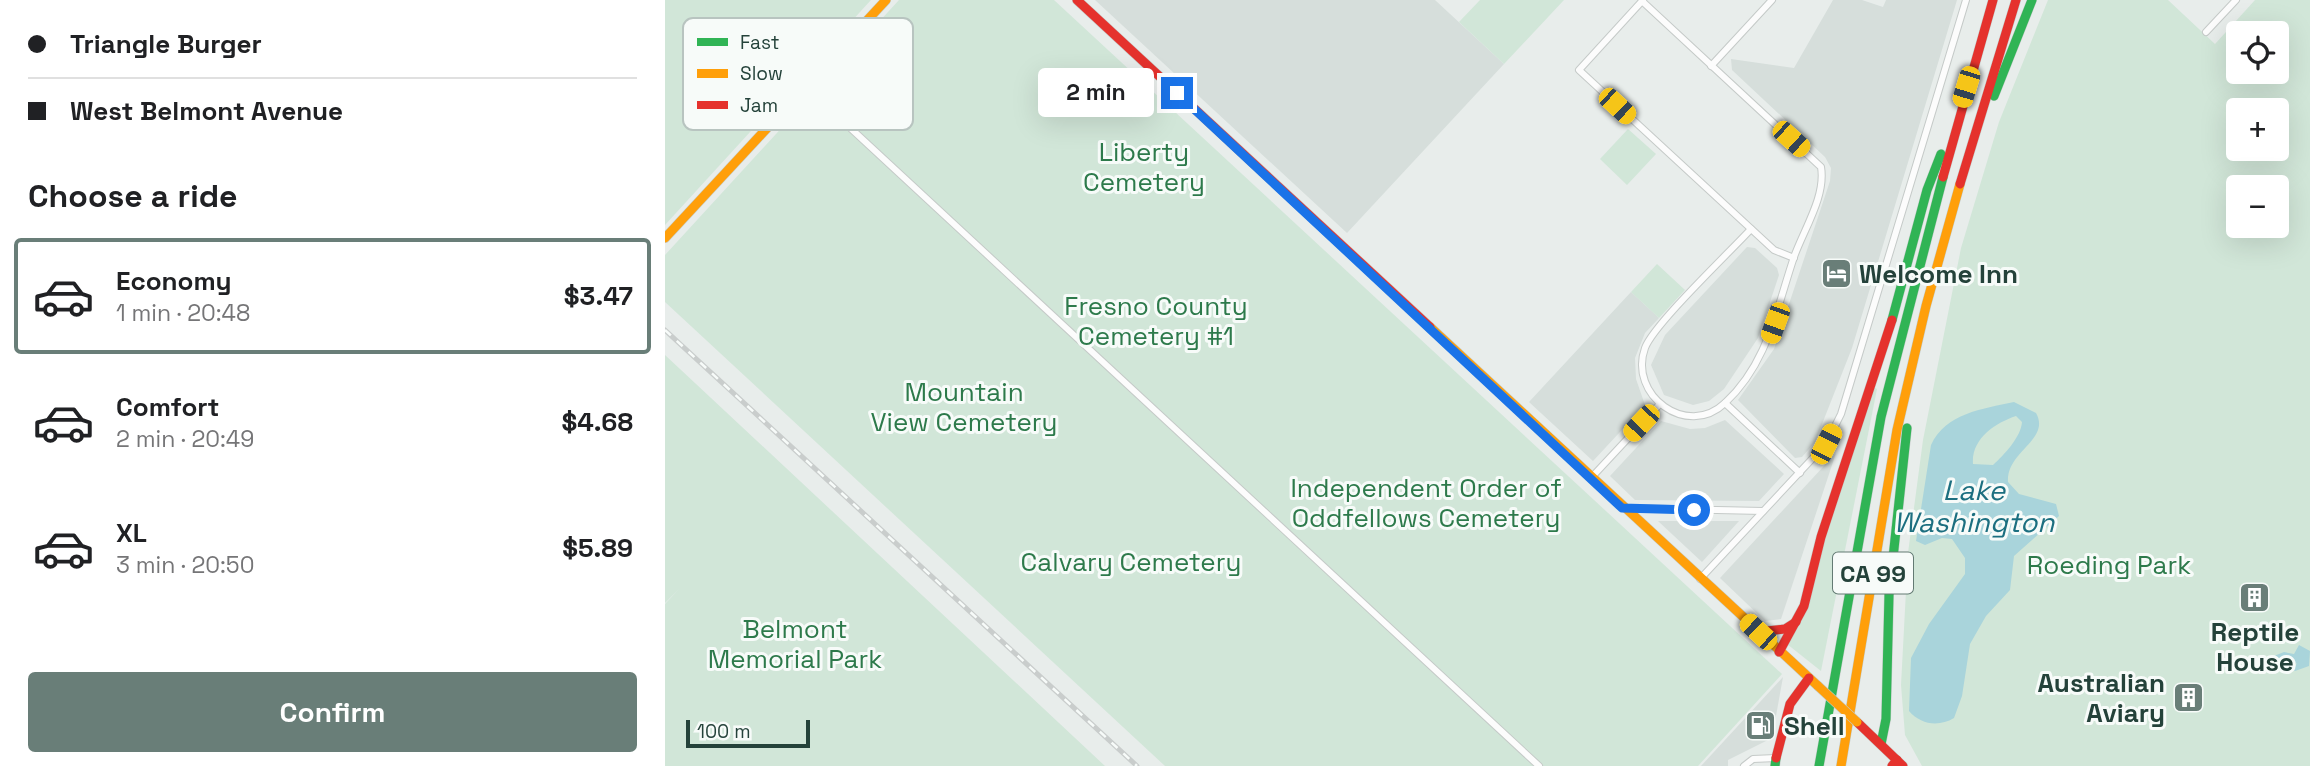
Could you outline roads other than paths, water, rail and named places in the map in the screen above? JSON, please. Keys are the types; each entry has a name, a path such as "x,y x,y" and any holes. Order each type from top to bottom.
{"main road":[{"path":"869,18 886,0"},
{"path":"1077,0 1622,508 1881,744 1897,764"},
{"name":"CA 99","path":"1819,766 1881,417 1959,109 1993,0"},
{"name":"CA 99","path":"1841,766 1885,493 1909,382 1959,181 2016,0"},
{"path":"1959,181 2032,0"},
{"path":"1779,652 1796,621 1896,306 1927,190 1959,109"},
{"path":"665,238 765,130"},
{"path":"1881,744 1886,719 1889,595 1909,382"},
{"path":"1758,632 1785,629 1796,621"},
{"path":"1776,762 1790,704 1809,678"}],"street":[{"path":"1751,229 1648,342 1643,355 1643,376 1650,394 1659,405 1674,413 1695,416 1714,411 1725,403 1768,342 1794,258 1823,181 1821,167 1642,0 1579,70 1774,250 1794,258"},
{"path":"1711,65 1772,0"},
{"path":"1700,579 1826,444 1841,414 1966,0"},
{"path":"2206,32 2236,0"},
{"path":"853,130 1539,766"},
{"path":"1725,403 1800,472"},
{"path":"1590,478 1659,405"},
{"path":"1622,508 1763,511"},
{"path":"1744,766 1753,759 1776,762"}],"water":[{"name":"Lake Washington","path":"2014,402 2036,413 2039,422 2038,431 2009,471 2008,482 2019,494 2056,504 2059,516 2014,556 2010,590 1986,616 1970,644 1962,696 1954,718 1942,723 1925,722 1909,711 1911,658 1929,624 1965,574 1965,558 1952,539 1942,538 1925,545 1916,541 1931,445 1938,434 1955,419 1978,410","holes":["2016,416 2022,422 2015,440 1993,465 1973,464 1976,447 1986,433"]},
{"path":"2299,645 2310,651 2309,666 2295,671 2293,670 2297,663 2290,668 2284,663 2278,672 2270,663 2274,656 2284,652 2294,654"}],"railway":[{"path":"665,330 1137,766"}],"place":[{"name":"Welcome Inn","path":"1836,274"},
{"name":"Reptile House","path":"2255,597"},
{"name":"Australian Aviary","path":"2188,698"},
{"name":"Shell","path":"1761,726"}],"park label":[{"name":"Liberty Cemetery","path":"1144,167"},
{"name":"Fresno County Cemetery #1","path":"1156,321"},
{"name":"Mountain View Cemetery","path":"964,407"},
{"name":"Independent Order of Oddfellows Cemetery","path":"1426,503"},
{"name":"Calvary Cemetery","path":"1131,562"},
{"name":"Roeding Park","path":"2109,565"},
{"name":"Belmont Memorial Park","path":"795,644"}]}
